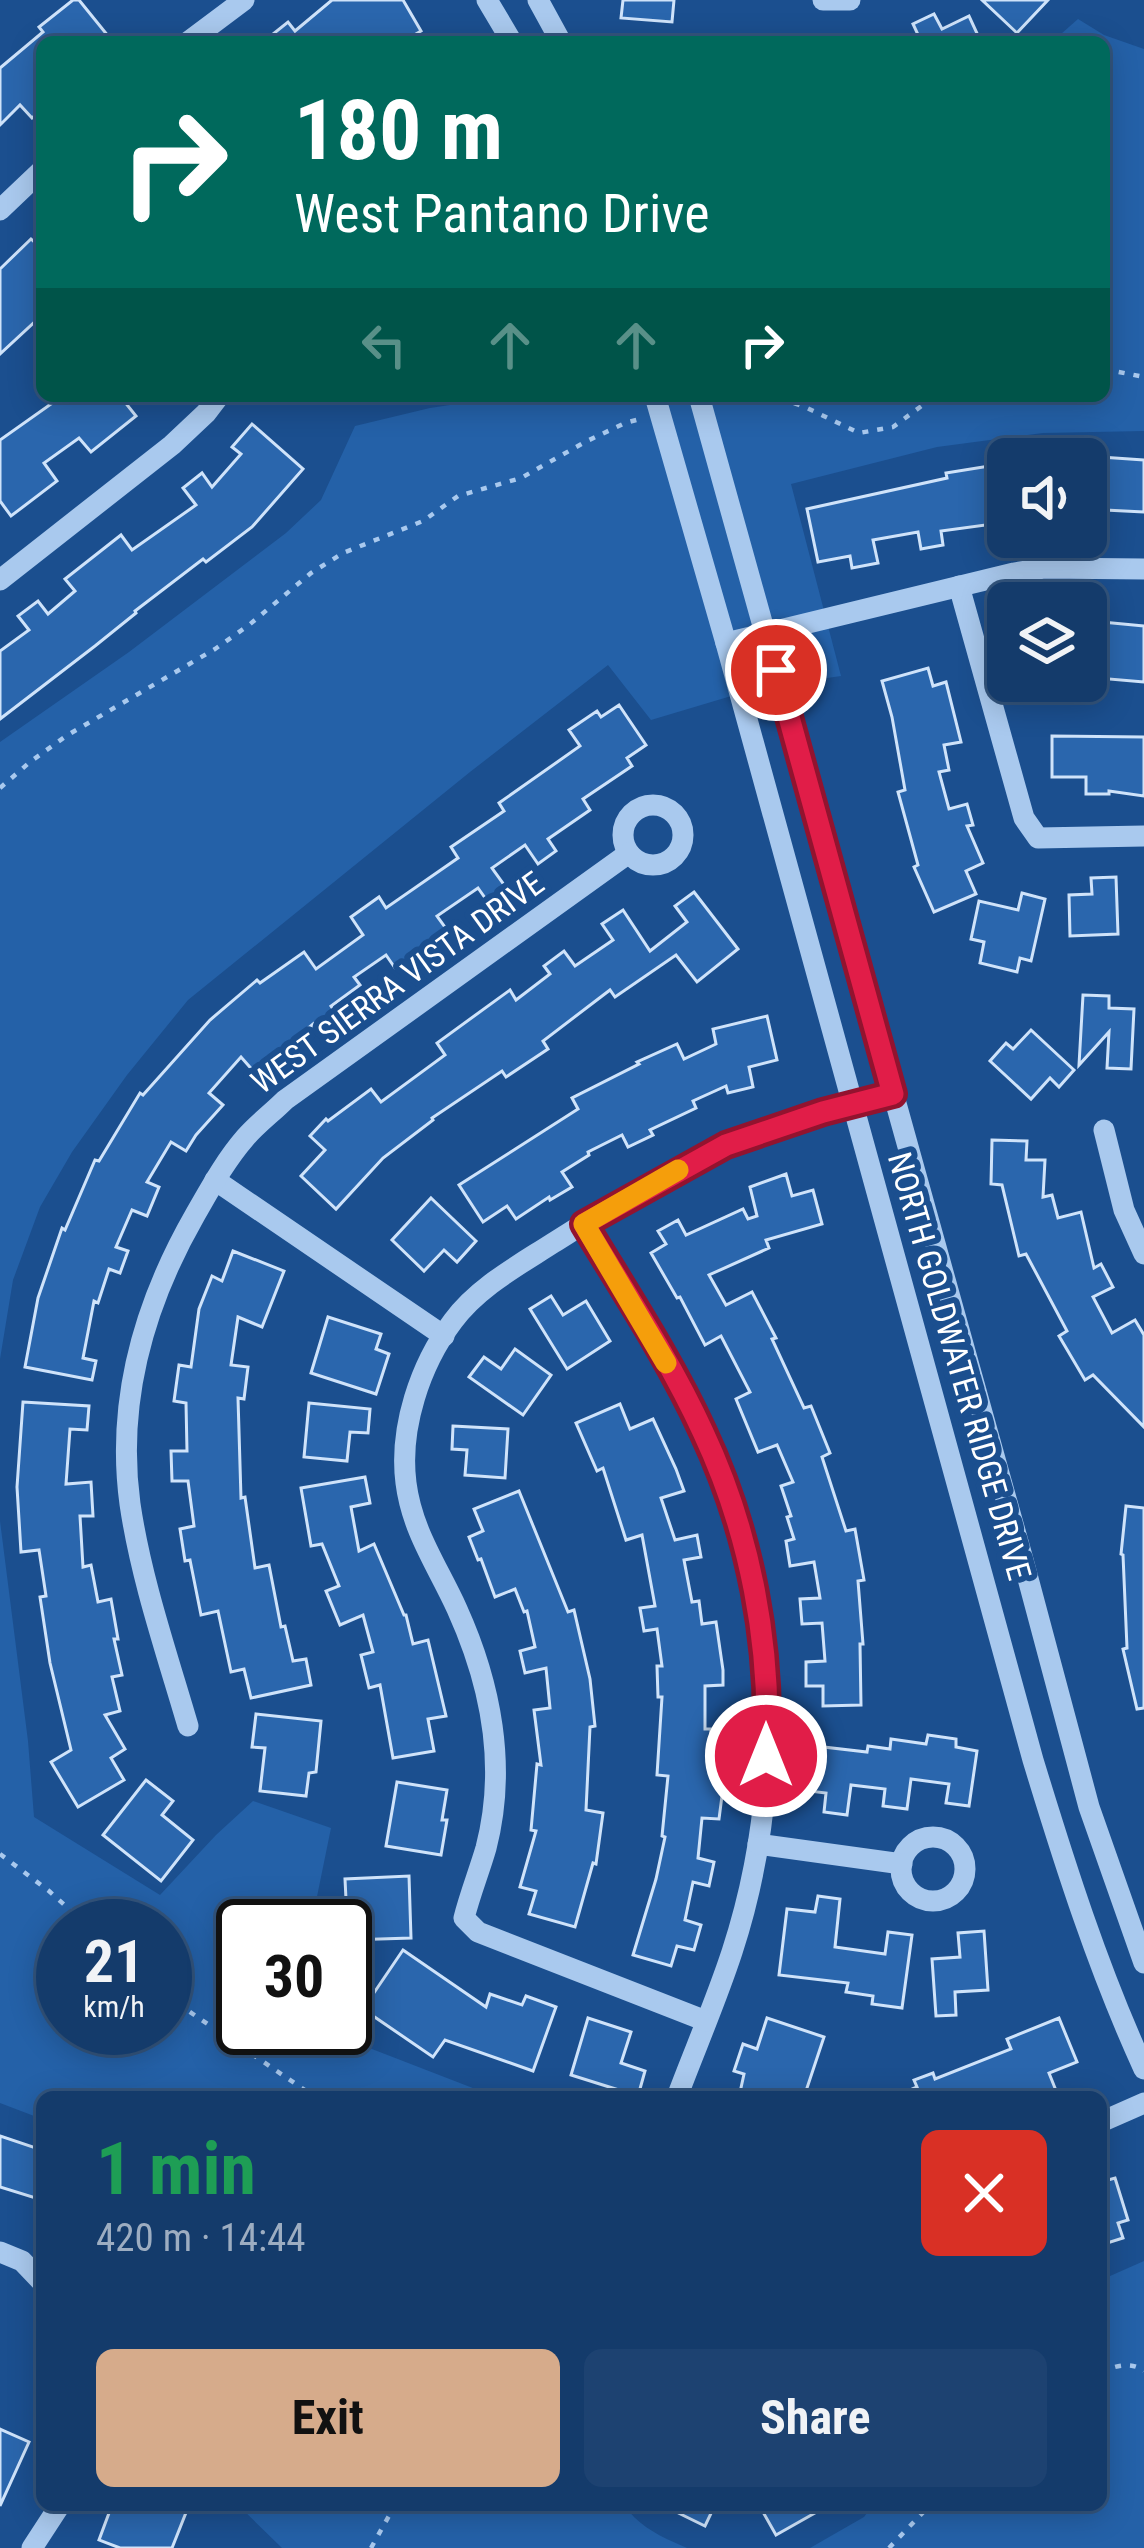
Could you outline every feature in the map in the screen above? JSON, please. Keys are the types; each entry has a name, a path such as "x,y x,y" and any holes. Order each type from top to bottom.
{"street":[{"path":"196,36 244,0"},
{"path":"488,0 509,36"},
{"path":"538,0 558,36"},
{"path":"823,0 850,0"},
{"path":"0,210 36,176"},
{"path":"0,580 172,445 214,402"},
{"name":"NORTH GOLDWATER RIDGE DRIVE","path":"657,402 1040,1782 1099,1961 1144,2069"},
{"name":"NORTH GOLDWATER RIDGE DRIVE","path":"708,402 766,634 1089,1808 1144,1963"},
{"path":"726,643 1045,568 1144,569"},
{"path":"959,586 1024,818 1038,838 1144,836"},
{"name":"WEST SIERRA VISTA DRIVE","path":"188,1726 130,1502 127,1425 132,1372 165,1273 215,1180 246,1137 285,1100 629,853"},
{"path":"706,2020 478,1932 464,1918 486,1846 495,1747 484,1676 413,1517 406,1482 410,1418 422,1378 444,1336 469,1304 503,1275 726,1145 893,1094"},
{"path":"1104,1130 1124,1210 1144,1254"},
{"path":"215,1180 444,1336"},
{"path":"584,1224 704,1432 744,1550 766,1672 766,1766 758,1844 732,1951 679,2091"},
{"path":"758,1844 902,1864"},
{"path":"1107,2119 1144,2103"},
{"path":"0,2252 22,2261 36,2276"},
{"path":"42,2545 57,2511"}],"path":[{"path":"1110,370 1144,376"},
{"path":"791,402 859,433 893,427 927,402"},
{"path":"0,788 66,736 215,649 343,553 423,521 458,496 521,478 585,442 646,418"},
{"path":"0,1854 58,1899"},
{"path":"192,2013 306,2091"},
{"path":"1107,2370 1120,2365 1144,2371"},
{"path":"371,2548 392,2511"},
{"path":"889,2548 924,2511"}],"shaded area":[{"path":"1078,19 1107,36 1059,36"},
{"path":"1110,37 1144,49 1144,431 987,438 791,484 841,676 758,688 651,720 608,665 188,1000 127,1075 40,1207 13,1280 0,1359 0,742 286,533 321,500 355,426 470,402 1110,402"},
{"path":"0,1521 34,1817 160,1895 253,1801 331,1828 317,1899 216,1899 216,2055 372,2055 372,2049 480,2091 36,2091 36,2117 0,2103"},
{"path":"1144,2261 1144,2548 810,2548 868,2511 1107,2511 1107,2277"},
{"path":"244,2511 628,2511 644,2526 687,2548 282,2548"}],"building":[{"path":"79,0 108,36 38,36 43,32 39,27"},
{"path":"332,0 403,0 421,31 412,36 270,36 288,22 295,31"},
{"path":"623,0 674,0 672,22 621,18"},
{"path":"982,0 1048,0 1017,33"},
{"path":"934,14 942,29 969,16 978,36 919,36 913,24"},
{"path":"36,38 36,115 32,118 20,105 0,125 0,68"},
{"path":"31,239 36,244 36,321 0,354 0,269"},
{"path":"125,402 136,416 91,452 79,438 44,463 57,481 11,516 0,501 0,440 51,404"},
{"path":"252,424 303,469 252,527 206,562 203,559 0,719 0,651 29,630 18,616 38,601 48,614 75,591 65,579 121,535 132,550 196,505 183,488 202,473 212,487 241,454 232,447"},
{"path":"1107,457 1144,460 1144,512 1107,510"},
{"path":"987,466 987,525 941,531 943,545 921,549 918,532 873,540 878,563 852,568 850,556 818,562 807,509 947,478 946,473"},
{"path":"1107,622 1144,626 1144,682 1107,679"},
{"path":"928,668 933,686 946,682 961,742 944,745 949,770 939,772 949,809 967,804 973,825 967,826 983,863 966,871 976,894 934,912 914,867 918,865 898,792 905,790 882,681"},
{"path":"619,705 646,745 627,758 632,766 583,799 590,810 548,839 556,851 538,864 525,845 492,868 507,889 488,902 478,888 437,916 447,930 395,968 386,955 354,977 360,985 331,1006 335,1012 313,1024 255,1073 241,1057 209,1093 223,1105 186,1151 171,1142 147,1182 159,1187 147,1216 132,1210 116,1247 128,1251 120,1273 109,1269 98,1303 94,1301 83,1358 96,1361 92,1380 25,1367 38,1298 62,1228 65,1230 95,1160 99,1161 140,1093 210,1020 257,980 260,983 304,952 316,969 363,935 351,917 379,897 386,908 458,858 451,847 504,811 499,803 580,746 569,730 597,711 601,717"},
{"path":"1052,736 1144,737 1144,796 1109,791 1086,794 1086,777 1052,777"},
{"path":"1116,877 1118,934 1070,936 1069,895 1092,894 1091,878"},
{"path":"694,892 738,949 697,982 676,955 615,997 610,990 543,1041 548,1049 506,1077 502,1071 432,1118 383,1158 336,1209 301,1176 325,1150 310,1136 326,1119 371,1089 381,1102 445,1055 437,1043 510,990 516,1000 550,974 544,966 564,951 575,966 613,940 602,924 623,910 650,951 687,922 675,906"},
{"path":"1022,893 1045,899 1031,961 1020,958 1017,972 980,963 984,942 971,939 979,901 1018,910"},
{"path":"1083,995 1109,996 1109,1008 1134,1009 1131,1069 1107,1068 1109,1032 1079,1065"},
{"path":"767,1016 777,1060 749,1067 753,1087 728,1093 726,1086 693,1101 696,1108 650,1130 653,1135 628,1147 622,1135 588,1152 562,1172 572,1187 516,1219 507,1206 483,1222 459,1185 578,1109 572,1098 637,1062 677,1044 684,1059 716,1044 713,1029"},
{"path":"1031,1030 1074,1070 1059,1087 1050,1078 1031,1099 990,1061 1006,1043 1013,1049"},
{"path":"992,1140 1027,1141 1026,1160 1045,1160 1043,1197 1052,1195 1058,1218 1081,1212 1094,1268 1101,1264 1113,1287 1093,1297 1112,1333 1135,1320 1144,1335 1144,1427 1093,1375 1085,1380 1059,1336 1067,1331 1026,1254 1019,1256 1002,1185 991,1184"},
{"path":"786,1174 792,1196 813,1190 822,1224 766,1240 769,1248 709,1275 726,1305 752,1292 804,1408 811,1406 830,1453 822,1457 846,1531 855,1529 864,1580 858,1581 861,1705 823,1706 823,1686 806,1686 806,1662 825,1661 822,1623 802,1624 800,1599 820,1598 814,1562 790,1566 786,1541 794,1539 781,1486 793,1482 777,1445 758,1452 736,1399 750,1392 721,1336 705,1345 651,1253 666,1244 658,1231 678,1220 686,1235 743,1209 748,1219 757,1216 750,1187"},
{"path":"431,1198 476,1241 457,1262 444,1250 424,1271 392,1240"},
{"path":"233,1251 284,1271 262,1327 238,1317 231,1365 248,1367 244,1399 238,1398 241,1498 245,1497 255,1568 269,1565 281,1627 285,1626 293,1661 306,1659 311,1685 251,1698 244,1669 231,1672 218,1611 201,1615 180,1529 194,1526 188,1481 172,1481 171,1451 187,1451 186,1403 174,1401 179,1365 191,1367 199,1309 212,1276 222,1281"},
{"path":"551,1296 563,1315 586,1301 610,1341 567,1369 530,1309"},
{"path":"328,1317 381,1334 376,1349 389,1354 376,1394 311,1373"},
{"path":"515,1349 551,1375 523,1415 469,1377 484,1357 501,1369"},
{"path":"23,1402 89,1406 87,1430 70,1429 66,1484 91,1482 93,1516 80,1516 83,1567 91,1565 98,1602 111,1599 122,1675 112,1677 120,1711 105,1715 125,1749 111,1758 124,1780 78,1807 51,1762 71,1750 50,1663 39,1550 21,1552 17,1487"},
{"path":"309,1403 370,1409 368,1433 350,1432 347,1461 304,1457"},
{"path":"620,1404 630,1429 653,1419 676,1469 684,1491 661,1498 675,1540 697,1535 701,1557 684,1560 692,1602 699,1601 702,1624 716,1622 723,1670 723,1685 705,1686 709,1753 723,1754 722,1796 719,1819 702,1818 698,1858 714,1862 709,1886 693,1882 685,1920 701,1925 694,1950 677,1946 671,1966 633,1955 665,1837 668,1776 657,1775 662,1697 658,1697 657,1666 662,1666 657,1629 644,1631 640,1608 655,1606 642,1535 626,1540 603,1468 597,1471 576,1423"},
{"path":"453,1426 508,1429 505,1478 465,1475 467,1450 452,1449"},
{"path":"365,1477 370,1503 351,1507 359,1551 374,1544 406,1615 413,1644 428,1640 446,1716 428,1719 434,1751 393,1758 380,1685 369,1688 361,1655 373,1652 363,1615 340,1625 326,1591 339,1586 322,1544 311,1546 301,1488"},
{"path":"519,1491 568,1612 574,1610 590,1679 595,1726 590,1727 586,1810 603,1813 596,1864 575,1927 529,1914 536,1891 520,1887 536,1831 531,1830 537,1764 541,1765 534,1710 550,1708 546,1668 525,1673 520,1651 535,1647 527,1611 515,1589 495,1597 469,1537 483,1531 474,1509"},
{"path":"1126,1506 1144,1508 1144,1708 1137,1709 1123,1649 1127,1648 1121,1554"},
{"path":"256,1714 321,1721 316,1772 309,1773 306,1796 260,1791 265,1748 252,1747"},
{"path":"928,1735 956,1739 956,1747 977,1751 969,1806 946,1803 949,1784 911,1779 907,1809 883,1806 885,1789 851,1785 847,1815 824,1812 826,1793 801,1790 806,1745 867,1752 868,1746 890,1749 891,1739 926,1744"},
{"path":"146,1780 173,1801 162,1815 193,1840 161,1881 103,1835"},
{"path":"397,1782 447,1790 441,1855 386,1846"},
{"path":"409,1876 411,1938 372,1939 372,1899 346,1899 345,1879"},
{"path":"818,1896 840,1899 835,1947 885,1954 888,1932 912,1935 902,2008 872,2004 873,1996 846,1992 848,1983 779,1975 787,1909 815,1912"},
{"path":"984,1931 988,1990 955,1992 956,2015 936,2016 932,1959 960,1957 958,1933"},
{"path":"403,1950 486,2007 490,1994 522,2005 526,1996 556,2007 533,2071 445,2040 433,2057 372,2015 372,1996"},
{"path":"588,2018 631,2032 621,2063 645,2071 639,2091 622,2091 571,2075"},
{"path":"767,2018 824,2037 806,2091 740,2091 744,2074 734,2071 743,2044 757,2049"},
{"path":"1059,2018 1077,2062 1049,2073 1056,2091 908,2091 917,2087 914,2080 933,2073 935,2079 1011,2049 1007,2039"},
{"path":"0,2136 36,2148 36,2198 0,2187"},
{"path":"1115,2178 1128,2220 1118,2223 1123,2238 1107,2243 1107,2180"},
{"path":"0,2429 29,2442 0,2506"},
{"path":"110,2511 187,2511 172,2548 120,2548 99,2540"},
{"path":"674,2511 712,2511 705,2526"},
{"path":"762,2511 818,2511 776,2535"}],"slow traffic":[{"path":"666,1363 584,1224 678,1170"}],"route":[{"path":"766,1756 766,1672 760,1619 726,1490 704,1432 676,1379 584,1224 726,1145 893,1094 776,670"}]}
